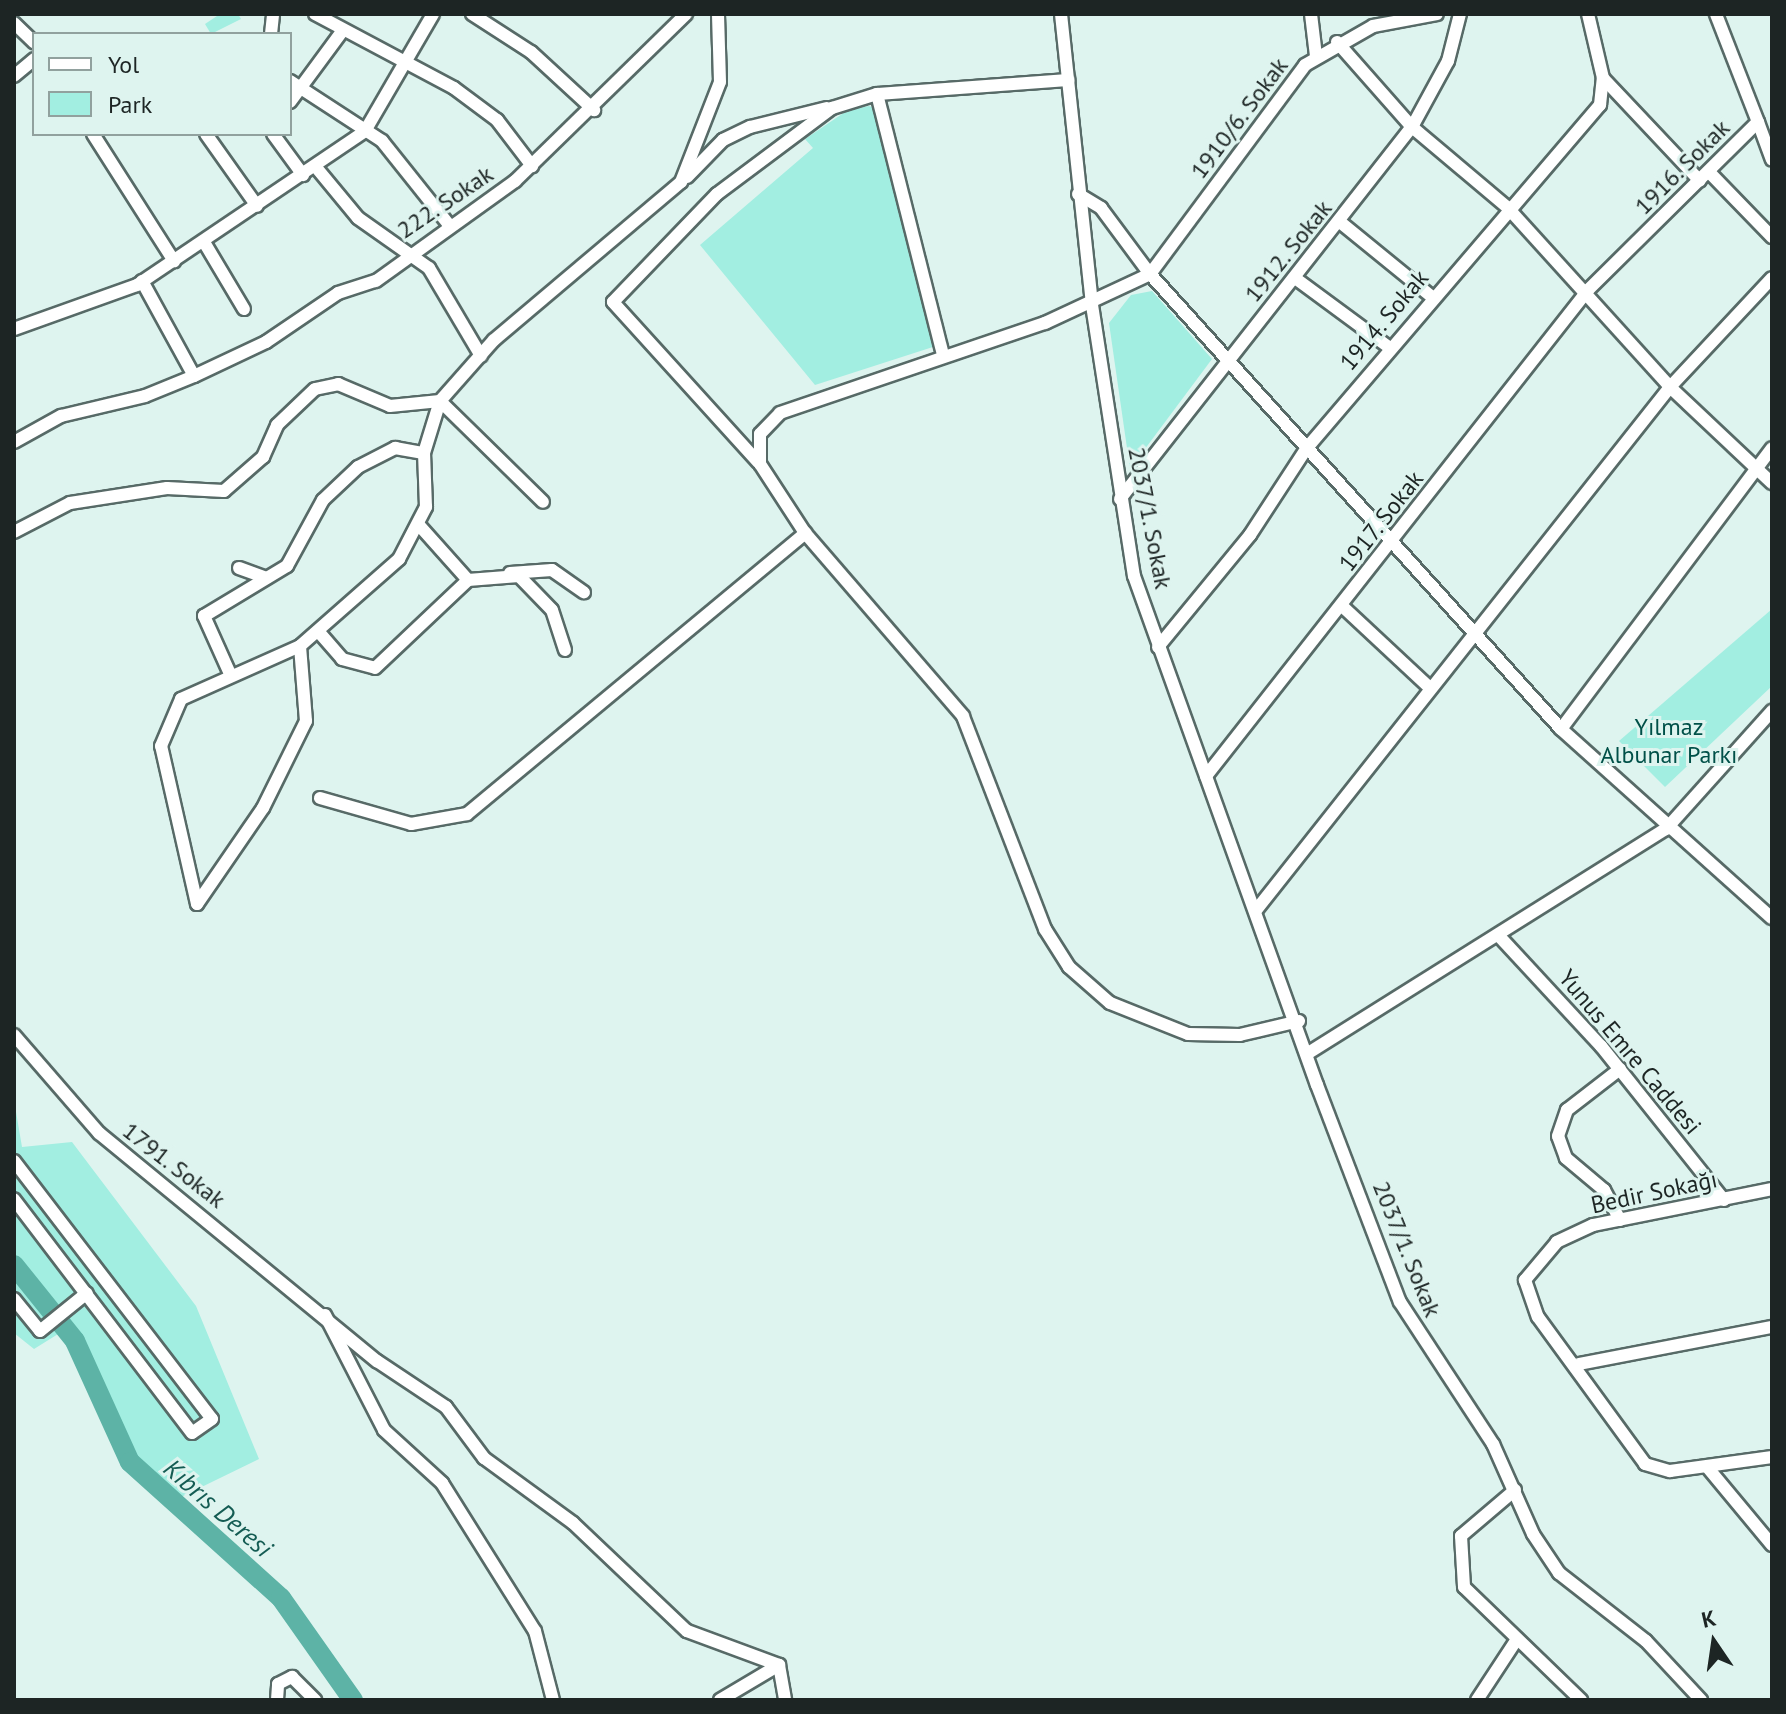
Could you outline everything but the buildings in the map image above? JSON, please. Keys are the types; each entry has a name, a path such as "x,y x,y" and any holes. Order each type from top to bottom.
{"street":[{"path":"19,14 14,20 32,40"},
{"path":"315,14 497,120 532,166"},
{"path":"14,329 142,281 365,131 433,14"},
{"path":"472,14 531,52 594,110"},
{"name":"222. Sokak","path":"194,376 266,342 338,293 376,281 408,253 532,166 594,110 634,58 686,14"},
{"path":"681,182 720,82 718,14"},
{"name":"2037/1. Sokak","path":"1061,14 1092,305 1134,576 1400,1302 1515,1490 1559,1573 1646,1641 1701,1700"},
{"path":"1311,14 1316,56"},
{"name":"1910/6. Sokak","path":"1150,274 1316,56 1337,42 1373,26 1437,14"},
{"name":"1912. Sokak","path":"1120,499 1412,127 1448,61 1460,14"},
{"path":"1588,14 1603,78 1704,177 1772,237"},
{"name":"1916. Sokak","path":"1588,290 1758,122 1716,14"},
{"path":"292,100 302,93 343,30"},
{"path":"1337,42 1412,127 1507,207 1588,290 1670,387 1772,483"},
{"path":"14,76 32,61"},
{"name":"1914. Sokak","path":"1158,647 1250,535 1306,449 1507,207 1600,105 1603,78"},
{"path":"300,646 306,721 255,821 197,904 161,746 181,699 300,646 399,559 418,524 426,498 424,453 440,401 481,356 681,182 723,140 750,127 877,94 1068,80"},
{"path":"292,83 302,93 365,131 409,171 449,225"},
{"path":"877,94 943,354"},
{"path":"832,108 717,194 613,302 760,464 805,533 963,716 1045,929 1091,990 1145,1021 1188,1034 1240,1035 1299,1021"},
{"path":"1758,122 1772,160"},
{"path":"94,136 174,261"},
{"path":"207,136 257,206"},
{"path":"274,136 303,175"},
{"path":"315,166 358,218 408,253 452,300 481,356"},
{"path":"1078,194 1101,208 1150,274 1561,729 1666,829 1772,918"},
{"path":"1340,222 1432,297"},
{"path":"204,242 244,309"},
{"path":"760,464 760,434 795,403 1092,305 1150,274"},
{"path":"1295,278 1390,348"},
{"path":"1257,909 1670,387 1772,278"},
{"path":"14,442 61,416 194,376 142,281"},
{"name":"1917. Sokak","path":"1206,776 1588,290"},
{"path":"14,532 70,503 167,488 224,491 263,457 277,425 315,389 338,384 390,406 440,401"},
{"path":"440,401 543,502"},
{"path":"231,676 204,616 266,578 297,554 323,500 358,467 395,448 424,453"},
{"path":"1561,729 1755,466 1772,448"},
{"path":"418,524 468,580"},
{"path":"320,798 411,824 467,814 805,533"},
{"path":"318,631 342,659 375,668 468,580 503,576 526,567 552,570 584,592"},
{"path":"239,568 266,578"},
{"path":"503,576 532,582 552,610 565,650"},
{"path":"1342,606 1430,688"},
{"path":"1310,1052 1666,829 1769,719"},
{"name":"Yunus Emre Caddesi","path":"1499,936 1620,1069 1724,1200"},
{"name":"1791. Sokak","path":"14,1035 99,1133 324,1313 377,1361 446,1407 484,1458 573,1523 687,1631 779,1665"},
{"path":"1620,1069 1567,1110 1558,1136 1566,1158 1604,1190 1620,1220"},
{"path":"14,1161 212,1419 192,1433 14,1199"},
{"name":"Bedir Sokağı","path":"1708,1468 1670,1471 1645,1464 1625,1441 1579,1364 1538,1317 1525,1280 1557,1242 1620,1220 1772,1189"},
{"path":"14,1299 40,1331 87,1293"},
{"path":"324,1313 384,1430 442,1483 535,1631 553,1700"},
{"path":"1579,1364 1772,1327"},
{"path":"1772,1457 1708,1468 1772,1545"},
{"path":"1515,1490 1461,1536 1464,1587 1581,1700"},
{"path":"1477,1700 1517,1639"},
{"path":"720,1700 779,1665 785,1700"},
{"path":"277,1700 278,1684 292,1677 315,1700"}],"green space":[{"path":"220,14 238,14 241,19 215,32 210,32 205,24"},
{"path":"869,106 877,109 936,346 815,385 700,245 813,148 805,139 848,110"},
{"path":"1152,291 1212,359 1130,469 1109,323 1131,295"},
{"name":"Yılmaz Albunar Parkı","path":"1772,609 1772,686 1665,787 1619,741"},
{"path":"14,1100 22,1147 72,1142 196,1306 259,1459 179,1498 144,1474 71,1326 34,1349 14,1333"}],"waterway":[{"name":"Kıbrıs Deresi","path":"14,1265 75,1341 130,1462 281,1598 353,1700"}]}
